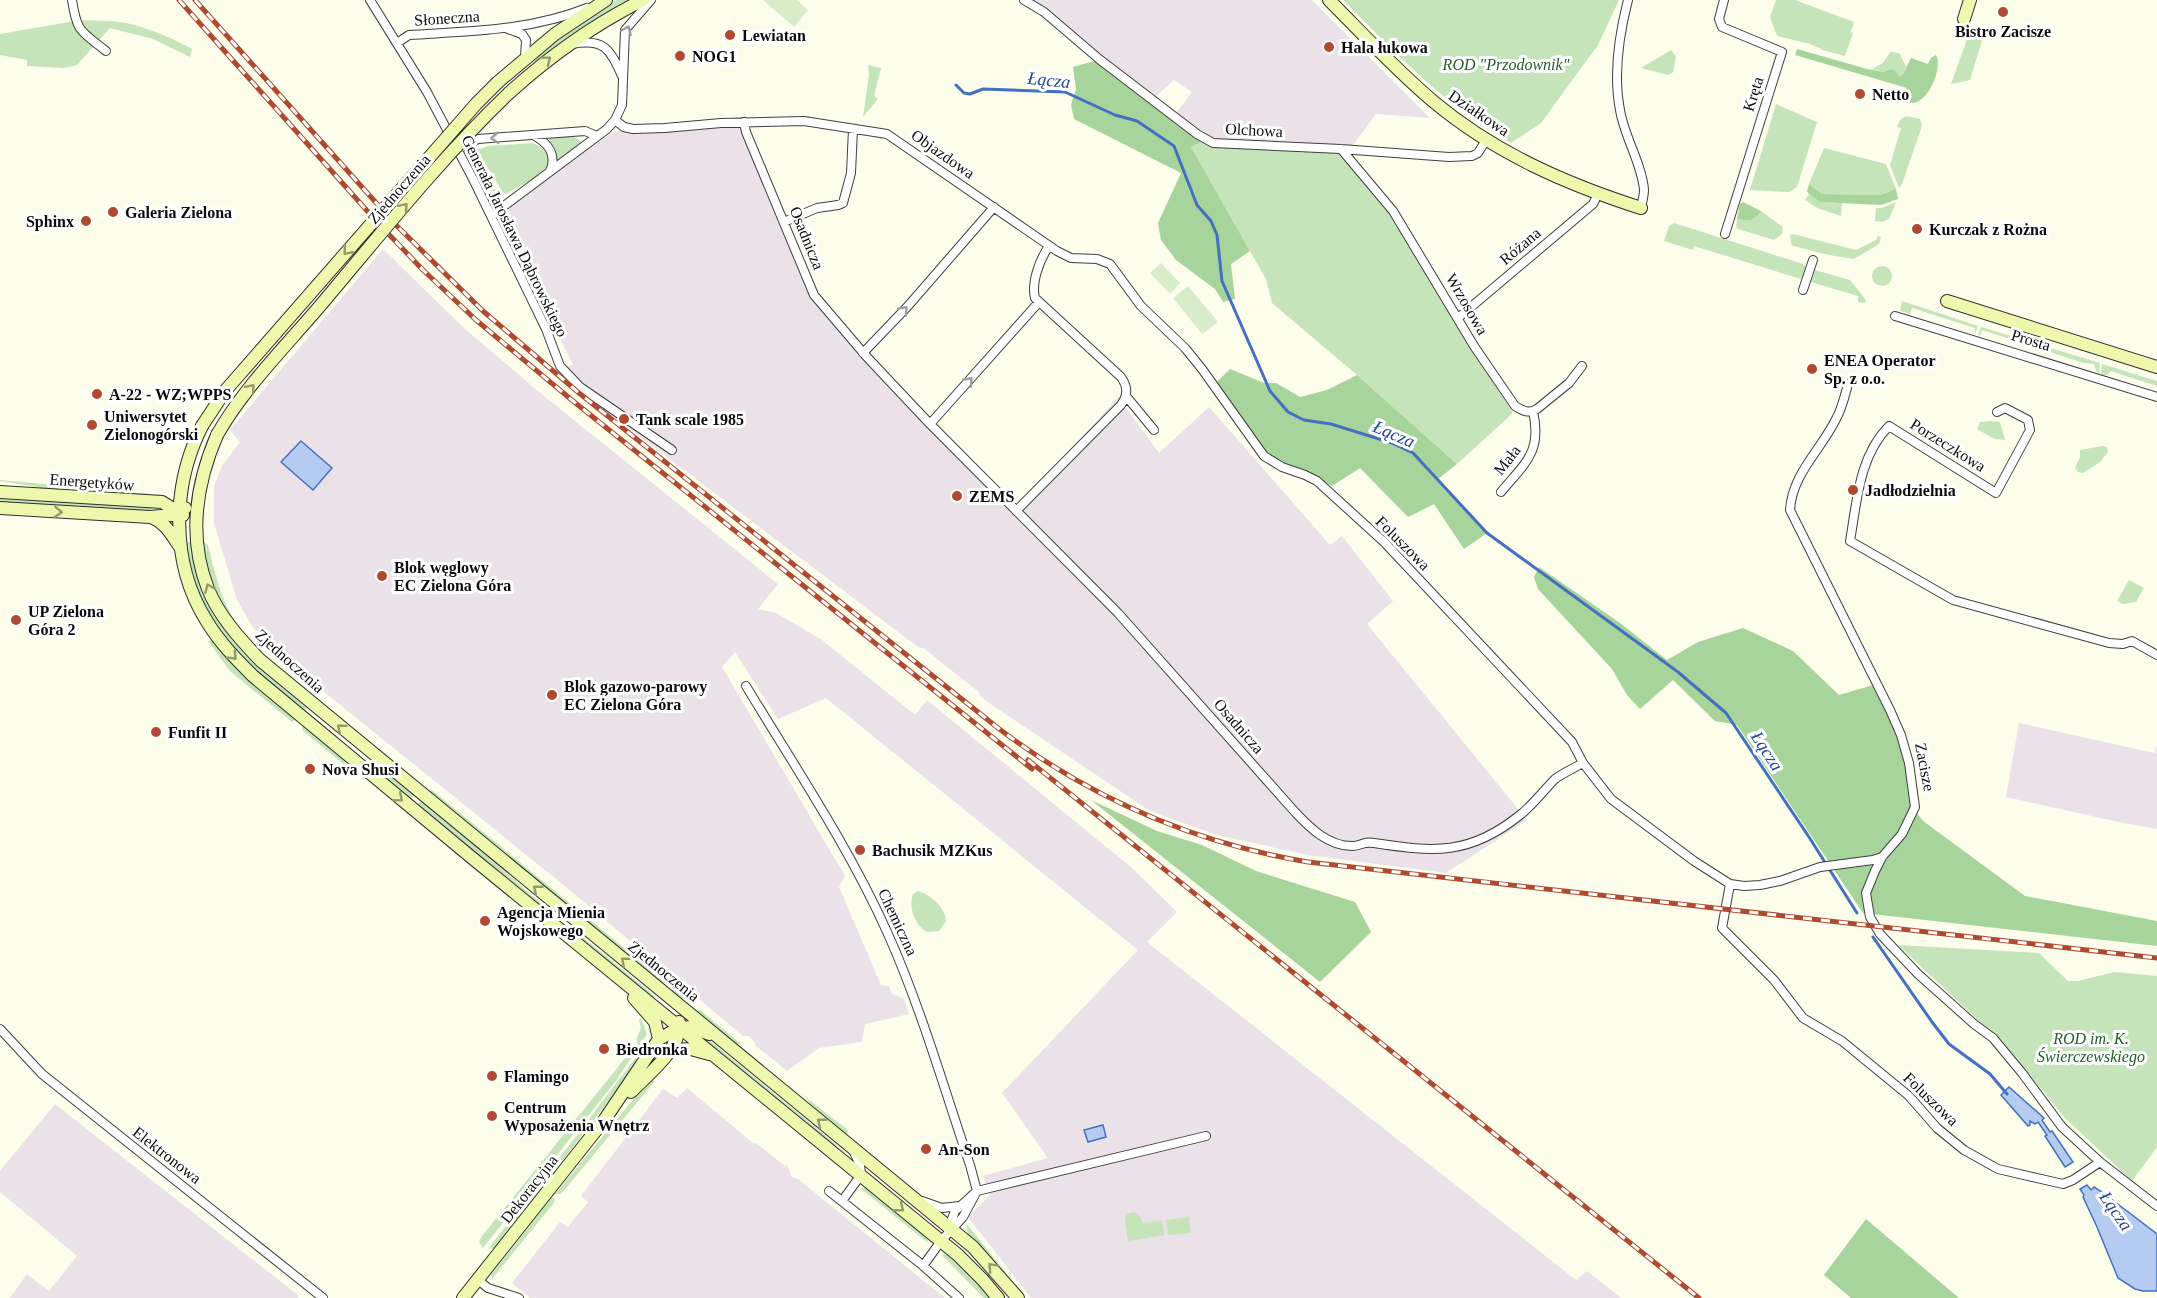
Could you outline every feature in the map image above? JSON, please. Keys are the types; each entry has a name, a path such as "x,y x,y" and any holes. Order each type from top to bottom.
{"main road":[{"name":"Zjednoczenia","path":"605,0 586,11 525,57 476,104 225,391 202,426 182,480 179,512 182,548 195,600 215,634 254,676 943,1243 972,1268 998,1298"},
{"name":"Zjednoczenia","path":"643,0 595,26 538,67 476,126 376,239 236,405 217,435 199,487 196,504 197,535 209,591 224,618 260,660 973,1247 1018,1298"},
{"name":"Działkowa","path":"1329,0 1418,88 1486,140 1544,171 1598,194 1641,208"},
{"path":"1964,19 1970,0"},
{"name":"Prosta","path":"1947,301 2157,367"},
{"path":"162,502 177,492 182,480"},
{"path":"179,512 188,505 199,487"},
{"name":"Energetyków","path":"0,492 162,502 185,517 197,535"},
{"name":"Energetyków","path":"0,508 150,517 179,512"},
{"path":"150,517 169,529 182,548"},
{"path":"605,967 655,1022 658,1039"},
{"path":"668,995 678,1016 679,1028 700,1030 723,1041"},
{"name":"Dekoracyjna","path":"463,1298 605,1119 658,1039 679,1028"},
{"name":"Dekoracyjna","path":"605,1119 672,1050 679,1028"},
{"path":"672,1050 691,1049 715,1057"}],"street":[{"path":"72,0 80,30 106,51"},
{"name":"Generała Jarosława Dąbrowskiego","path":"370,0 427,92 492,215 564,372 580,387 672,450"},
{"name":"Słoneczna","path":"397,43 409,35 508,28 560,17 605,0"},
{"path":"492,215 615,120 622,105 625,30 651,0"},
{"name":"Olchowa","path":"1024,0 1044,12 1099,59 1189,129 1213,143 1341,149 1449,158 1472,156 1478,153 1486,140"},
{"path":"1628,0 1620,37 1618,97 1623,124 1642,179 1644,191 1641,208"},
{"name":"Kręta","path":"1724,0 1719,19 1722,27 1782,52 1725,234"},
{"path":"508,28 522,34 526,40 525,57"},
{"path":"566,46 586,42 604,46 614,57 622,77"},
{"name":"Objazdowa","path":"615,120 624,127 633,129 744,122 804,122 890,135 1049,246"},
{"name":"Osadnicza","path":"744,122 746,132 814,295 863,353 930,424 1124,619 1313,830 1342,846 1356,846 1365,842 1422,850 1457,848 1491,834 1520,816 1558,777 1583,763"},
{"path":"784,222 817,208 843,203 851,173 853,129"},
{"path":"457,150 478,139 585,132 597,136"},
{"path":"535,136 548,145 552,153 552,166 548,174"},
{"name":"Wrzosowa","path":"1341,149 1393,211 1485,363 1515,406 1523,411 1533,411"},
{"name":"Różana","path":"1458,318 1593,204 1598,194"},
{"path":"863,353 908,306 994,207"},
{"path":"1016,511 1121,405 1127,391 1126,383 1039,302 1033,291 1044,254 1049,246"},
{"name":"Foluszowa","path":"1049,246 1071,258 1097,259 1110,264 1141,306 1173,336 1202,369 1264,456 1273,463 1317,482 1384,542 1572,742 1583,763 1611,799 1694,861 1730,884 1722,928 1774,980 1803,1018 1842,1041 1909,1096 1936,1128 1984,1163 1998,1169 2063,1184 2100,1162"},
{"path":"1803,290 1813,260"},
{"path":"930,424 1039,302"},
{"name":"Prosta","path":"1895,316 2157,397"},
{"path":"1533,411 1569,383 1582,366"},
{"name":"Zacisze","path":"1848,384 1837,419 1798,479 1790,510 1890,709 1909,763 1915,807 1902,834 1882,857 1866,893 1870,917 1880,934 1918,974 1993,1038 2062,1127 2100,1162"},
{"path":"1126,396 1154,430"},
{"name":"Porzeczkowa","path":"1997,412 2005,408 2028,420 2030,430 1996,493 1889,426 1875,442 1865,463 1850,541 1953,600 2109,644 2123,644 2132,641 2157,655"},
{"name":"Mała","path":"1502,492 1530,458 1535,448 1536,433 1533,411"},
{"name":"Chemiczna","path":"746,686 839,840 887,933 912,994 977,1191"},
{"path":"1730,884 1760,885 1780,881 1820,867 1873,861 1882,857"},
{"name":"Elektronowa","path":"0,1029 48,1080 323,1298"},
{"path":"923,1266 943,1243 950,1228 952,1216 959,1206 977,1191 1206,1136"},
{"name":"Zjednoczenia","path":"849,1145 859,1159 862,1171 860,1175"},
{"path":"2100,1162 2157,1206"},
{"path":"842,1201 860,1175 869,1171 883,1172"},
{"path":"830,1191 959,1298"},
{"path":"950,1228 963,1217 977,1191"},
{"path":"913,1197 942,1208 959,1206"},
{"path":"478,1280 488,1288 519,1298"}],"shaded area":[{"path":"1020,0 1312,0 1430,118 1376,114 1353,145 1213,143 1174,116 1192,92 1174,80 1152,100"},
{"path":"743,123 814,294 897,390 1018,509 1118,397 1159,453 1209,407 1330,545 1342,536 1393,601 1367,624 1527,820 1446,873 1308,855 1217,835 1150,811 989,703 980,696 979,692 923,648 918,647 622,423 627,415 584,384 567,367 573,364 494,213 615,131"},
{"path":"383,249 465,329 539,392 778,584 758,609 776,613 822,640 915,715 927,700 1132,868 1177,912 1147,942 1576,1280 1587,1271 1621,1298 1031,1298 968,1217 990,1195 983,1176 1048,1158 1002,1093 1138,950 826,698 778,719 735,652 722,667 845,876 839,887 881,985 889,986 892,994 904,999 909,1014 865,1024 862,1042 819,1048 787,1071 756,1046 748,1036 743,1036 566,887 282,658 252,626 237,600 214,523 214,486 222,466 240,442 230,430"},
{"path":"2019,723 2154,753 2157,746 2157,829 2006,797"},
{"path":"687,1088 754,1144 756,1143 785,1166 787,1165 792,1177 798,1179 945,1298 530,1298 512,1283 560,1222 568,1227 588,1202 581,1196 663,1089 677,1098"},
{"path":"55,1104 299,1296 298,1298 10,1298 27,1274 49,1291 77,1256 0,1192 0,1171"}],"green space":[{"path":"616,0 633,0 580,31 531,67 558,38"},
{"path":"763,0 797,0 808,10 794,27"},
{"name":"ROD \"Przodownik\"","path":"1343,0 1619,0 1598,45 1541,123 1511,143 1443,96"},
{"path":"1776,0 1795,0 1854,22 1851,32 1853,33 1845,56 1777,36 1770,17"},
{"path":"81,20 120,22 148,29 192,49 190,57 153,39 110,28 77,65 63,68 27,66 27,60 0,55 0,34"},
{"path":"1970,31 1984,34 1970,80 1951,84"},
{"path":"1797,49 1867,69 1884,72 1890,69 1899,76 1903,74 1911,58 1928,64 1936,55 1938,61 1936,76 1923,97 1912,103 1902,100 1907,88 1795,55"},
{"path":"1671,50 1676,57 1673,72 1668,75 1641,68"},
{"path":"1891,51 1900,54 1906,66 1903,74 1898,76 1890,69 1884,72 1872,69 1883,63"},
{"path":"1098,60 1182,123 1221,141 1204,141 1191,147 1250,251 1231,264 1235,299 1223,302 1215,289 1176,260 1161,240 1158,223 1181,173 1074,119 1071,105 1076,89 1073,67"},
{"path":"868,65 881,68 874,96 878,99 863,117 869,75"},
{"path":"1776,104 1817,122 1797,187 1789,192 1750,190"},
{"path":"1906,116 1920,119 1922,126 1899,188 1890,165 1901,128 1897,127 1900,120"},
{"path":"572,136 582,142 557,161 555,149 548,138"},
{"path":"1204,141 1353,145 1354,166 1403,231 1463,337 1513,413 1457,464 1272,303 1266,279 1191,147"},
{"path":"533,143 545,151 549,161 548,165 535,177 504,194 477,150 488,146"},
{"path":"1824,148 1886,164 1896,189 1880,195 1822,194 1809,184"},
{"path":"474,155 497,194 485,188 472,165"},
{"path":"1809,184 1822,194 1880,195 1896,189 1898,199 1881,205 1820,202 1807,191"},
{"path":"1809,194 1820,202 1842,203 1841,216 1817,208 1805,200"},
{"path":"1743,202 1761,211 1751,220 1737,219 1740,204"},
{"path":"1896,202 1889,219 1882,222 1875,221 1876,208"},
{"path":"1761,211 1783,227 1782,234 1774,240 1736,227 1737,219 1751,220"},
{"path":"1674,223 1803,264 1806,267 1801,279 1694,246 1693,250 1664,241 1669,226"},
{"path":"1790,235 1856,250 1876,240 1878,236 1881,237 1879,244 1854,259 1793,246"},
{"path":"1161,263 1180,283 1170,294 1150,273"},
{"path":"1882,266 1889,269 1892,276 1889,283 1882,286 1875,283 1872,276 1875,269"},
{"path":"1815,270 1850,280 1866,300 1865,303 1858,302 1858,296 1811,282"},
{"path":"1188,286 1218,322 1202,334 1173,298"},
{"path":"1902,301 1978,326 1975,334 1975,328 1912,308 1910,314 1900,311"},
{"path":"1981,327 2100,363 2099,374 2094,364 2084,363 1982,330 1980,336 1978,335"},
{"path":"2102,364 2157,381 2157,386 2111,371 2107,375 2101,375"},
{"path":"1230,369 1264,383 1276,383 1300,397 1327,390 1357,375 1457,464 1438,479 1487,533 1464,549 1434,504 1408,517 1360,468 1332,486 1308,473 1272,460 1257,445 1216,383"},
{"path":"1980,422 2000,422 2005,440 1995,439 1977,429"},
{"path":"2107,447 2108,452 2100,462 2083,473 2078,472 2075,468 2080,457 2080,450"},
{"path":"0,480 151,494 152,496 62,491"},
{"path":"0,499 152,506 151,511 0,503"},
{"path":"203,541 208,545 220,588 233,619 243,633 274,665 243,636 221,604 211,579"},
{"path":"186,542 190,542 197,571 217,618 247,654 308,707 303,712 250,667 223,640 196,586"},
{"path":"1539,567 1620,623 1667,660 1698,642 1743,628 1793,651 1839,695 1873,685 1902,748 1910,779 1912,807 1923,821 2025,896 2157,921 2157,946 1863,913 1737,725 1715,721 1673,680 1640,709 1627,695 1612,669 1538,589 1534,577"},
{"path":"2129,580 2144,588 2136,602 2123,604 2117,601"},
{"path":"212,640 237,668 297,719 292,722 230,671 208,641"},
{"path":"304,725 344,758 346,766 303,731"},
{"path":"369,763 377,764 415,794 410,800 368,766"},
{"path":"432,790 662,979 665,982 664,985 427,792"},
{"path":"422,799 542,904 547,911 416,806"},
{"path":"1091,800 1157,831 1202,845 1256,871 1355,902 1371,932 1320,982"},
{"path":"918,891 932,898 943,911 946,921 939,931 927,932 916,921 911,905 913,894"},
{"path":"564,925 574,930 655,996 653,998"},
{"name":"ROD im. K. Świerczewskiego","path":"1898,945 2039,953 2068,981 2078,981 2114,972 2157,976 2157,1147 2132,1181 2065,1118 1996,1034 1981,1023"},
{"path":"673,989 684,996 682,999 697,1011 699,1009 741,1044 736,1044 671,992"},
{"path":"641,1018 647,1034 615,1082 483,1248 479,1242 482,1236 638,1042 636,1040 641,1028 639,1020"},
{"path":"696,1033 703,1035 837,1145 835,1148"},
{"path":"636,1057 637,1064 495,1248 488,1249 574,1139"},
{"path":"652,1080 655,1081 561,1194 555,1194 646,1084"},
{"path":"803,1095 848,1130 847,1136 822,1116"},
{"path":"860,1188 873,1191 927,1237 928,1243"},
{"path":"552,1197 555,1199 553,1204 492,1279 491,1275"},
{"path":"1134,1212 1140,1216 1143,1223 1162,1221 1164,1235 1128,1241 1125,1219 1127,1214"},
{"path":"1189,1217 1191,1233 1168,1235 1166,1220"},
{"path":"1866,1219 1959,1298 1851,1298 1824,1275"},
{"path":"966,1223 1026,1298 1000,1267 968,1235"},
{"path":"947,1254 955,1259 992,1298 984,1298 942,1255"}],"water":[{"path":"301,441 332,468 313,490 281,462"},
{"path":"2009,1087 2044,1118 2042,1120 2073,1162 2065,1167 2038,1122 2035,1124 2030,1121 2028,1126 2001,1095"},
{"path":"1103,1125 1106,1137 1088,1142 1084,1130"},
{"path":"2087,1185 2091,1190 2094,1187 2102,1192 2157,1234 2157,1291 2135,1289 2118,1278 2080,1189"}],"waterway":[{"name":"Łącza","path":"956,85 964,93 970,94 983,89 1065,92 1115,115 1137,121 1174,146 1197,205 1211,221 1217,235 1222,281 1270,391 1288,412 1304,420 1331,424 1392,443 1413,453 1487,533 1678,672 1726,713 1857,913"},
{"name":"Łącza","path":"1873,937 1949,1044 1990,1074 2007,1094"}],"railway":[{"path":"179,0 378,223 476,320 573,401 1032,769"},
{"path":"195,0 395,224 483,311 579,393 998,728 1069,776 1106,796 1184,830 1266,854 1308,862 2157,958"},
{"path":"1028,760 1699,1298"}],"place":[{"name":"Bistro Zacisze","path":"2003,12"},
{"name":"Lewiatan","path":"730,35"},
{"name":"Hala łukowa","path":"1329,47"},
{"name":"NOG1","path":"680,56"},
{"name":"Netto","path":"1860,94"},
{"name":"Galeria Zielona","path":"113,212"},
{"name":"Sphinx","path":"86,221"},
{"name":"Kurczak z Rożna","path":"1917,229"},
{"name":"ENEA Operator Sp. z o.o.","path":"1812,369"},
{"name":"A-22 - WZ;WPPS","path":"97,394"},
{"name":"Tank scale 1985","path":"624,419"},
{"name":"Uniwersytet Zielonogórski","path":"92,425"},
{"name":"Jadłodzielnia","path":"1853,490"},
{"name":"ZEMS","path":"957,496"},
{"name":"Blok węglowy EC Zielona Góra","path":"382,576"},
{"name":"UP Zielona Góra 2","path":"16,620"},
{"name":"Blok gazowo-parowy EC Zielona Góra","path":"552,695"},
{"name":"Funfit II","path":"156,732"},
{"name":"Nova Shusi","path":"310,769"},
{"name":"Bachusik MZKus","path":"860,850"},
{"name":"Agencja Mienia Wojskowego","path":"485,921"},
{"name":"Biedronka","path":"604,1049"},
{"name":"Flamingo","path":"492,1076"},
{"name":"Centrum Wyposażenia Wnętrz","path":"492,1116"},
{"name":"An-Son","path":"926,1149"}]}
